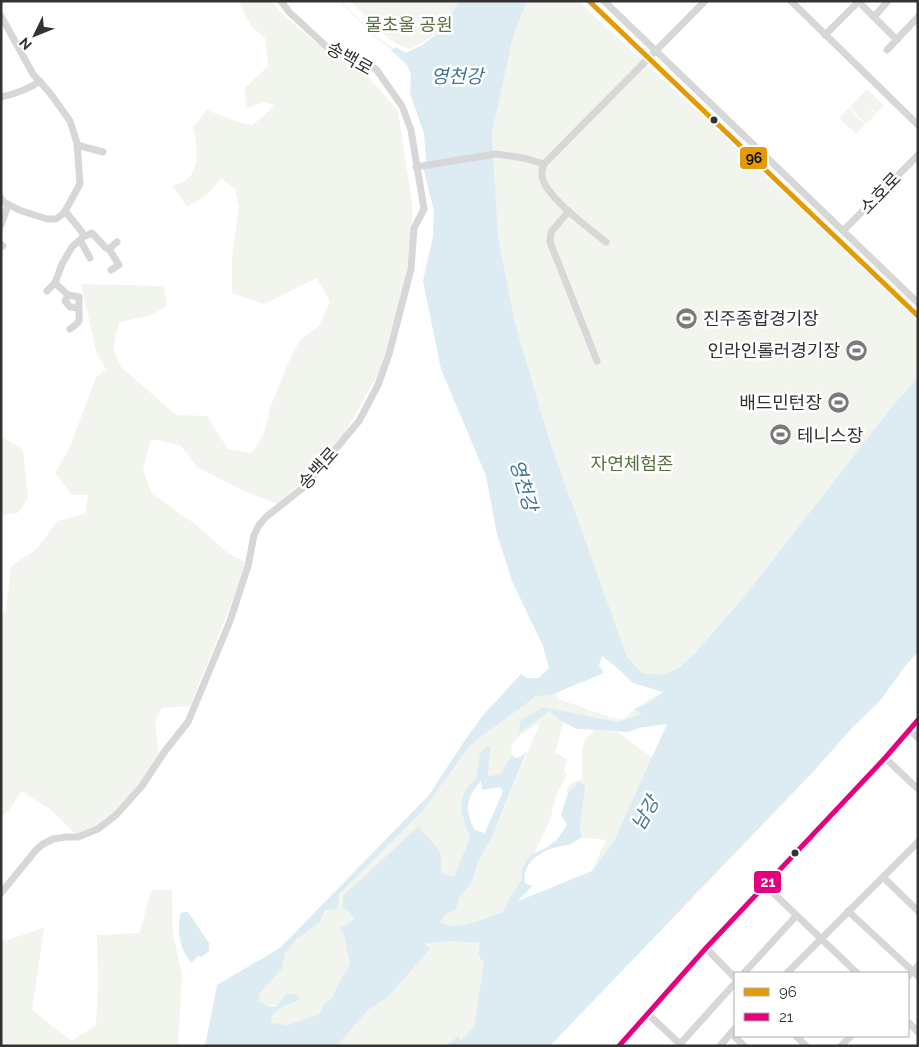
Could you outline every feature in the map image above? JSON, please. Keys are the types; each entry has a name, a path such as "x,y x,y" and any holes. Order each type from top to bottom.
{"street":[{"name":"송백로","path":"1,893 43,844 53,839 78,838 98,829 116,815 142,786 165,751 188,722 233,613 248,566 254,535 259,525 266,517 304,487 342,442 369,405 389,354 411,269 414,228 424,209 411,130 402,106 376,70 327,47 289,12 281,1"},
{"path":"589,1 918,316"},
{"path":"604,1 918,304"},
{"path":"606,242 569,211 547,189 542,176 544,164 704,1"},
{"path":"792,1 918,125"},
{"path":"874,17 888,1"},
{"path":"826,35 859,2 897,40"},
{"path":"1,16 33,74 50,92 70,121 77,145 80,184 65,211 56,219 47,219 19,210 8,205 1,198"},
{"path":"887,50 918,17"},
{"path":"1,97 20,93 33,87 40,81"},
{"path":"77,145 104,152"},
{"path":"416,168 496,154 524,158 544,164"},
{"name":"소호로","path":"843,231 918,155"},
{"path":"1,225 8,205"},
{"path":"65,211 82,232 82,239 90,258"},
{"path":"569,211 551,232 550,242 598,361"},
{"path":"47,291 55,283 62,264 72,247 92,233 109,249 119,265 111,270"},
{"path":"109,249 117,242"},
{"path":"55,283 68,295 65,301 70,307 79,308 80,322 70,329"},
{"path":"619,1046 706,948 886,758 918,720"},
{"path":"910,730 918,738"},
{"path":"886,758 918,788"},
{"path":"790,972 820,938 918,842"},
{"path":"883,877 918,911"},
{"path":"766,886 856,972"},
{"path":"848,911 914,972"},
{"path":"745,972 796,916"},
{"path":"706,948 734,977"},
{"path":"648,1014 681,1045 734,984"},
{"path":"909,1023 918,1032"},
{"path":"720,1046 733,1030"},
{"path":"797,1037 806,1046"},
{"path":"841,1046 850,1037"}],"green space":[{"path":"238,1 272,1 279,11 315,42 361,68 398,111 413,210 406,278 380,371 343,436 295,488 277,504 244,491 197,467 180,445 151,439 143,470 152,494 195,524 229,554 245,562 237,590 190,706 162,708 155,722 159,759 133,792 113,813 91,830 78,836 50,809 21,791 9,811 1,816 1,616 6,611 11,566 37,549 57,521 85,514 88,495 72,495 55,473 70,447 96,377 106,369 97,355 81,284 164,286 167,306 149,316 119,322 113,349 121,367 176,415 207,416 228,449 252,453 264,433 270,408 292,354 300,340 319,326 330,301 317,278 264,304 232,293 232,257 239,207 235,189 221,178 208,194 187,207 173,186 185,181 194,170 197,156 193,127 207,110 238,122 252,125 274,105 265,102 246,108 245,88 268,66 265,38 251,26"},
{"name":"물초울 공원","path":"351,1 459,1 440,32 411,49 394,42 386,36"},
{"name":"자연체험존","path":"527,1 578,1 918,316 918,377 890,409 744,597 695,653 679,668 661,675 642,673 627,657 621,644 551,445 515,323 498,236 492,133 513,37"},
{"path":"867,89 884,106 876,113 860,98 876,114 866,124 850,107"},
{"path":"849,108 865,125 856,134 839,118"},
{"path":"1,436 23,450 28,498 18,513 1,515"},
{"path":"663,692 650,702 640,706 652,698"},
{"path":"555,693 561,700 610,717 623,719 635,709 642,714 618,722 543,707 563,722 555,753 567,759 564,771 567,775 556,796 550,820 534,854 530,855 522,868 521,881 503,912 462,925 446,925 440,922 445,915 456,909 460,896 471,884 479,860 492,837 540,723 524,732 516,740 513,744 512,755 500,774 487,776 478,767 476,778 470,784 462,818 470,837 454,878 441,873 443,862 346,909 354,919 346,925 344,935 350,964 333,997 325,1003 319,1014 287,1025 271,1024 275,1012 294,1003 276,1006 259,1002 259,994 282,969 285,953 297,939 320,922 322,916 339,896 422,812 468,748 478,739 538,696"},
{"path":"595,730 617,732 653,758 614,841 592,871 606,840 582,837 580,829 584,785 561,815 568,793 566,790 572,782 582,779 582,752 585,739"},
{"path":"152,890 172,890 173,934 182,975 178,1046 1,1046 1,942 44,928 32,1010 72,1041 96,1025 98,985 97,935 139,933"},
{"path":"450,941 480,943 484,962 475,1027 461,1040 458,1036 446,1046 337,1046 368,1010 387,998 430,949 425,944"}],"water":[{"path":"459,1 527,1 513,37 492,133 498,236 515,323 551,445 627,657 642,673 661,675 679,668 695,653 744,597 890,409 918,377 918,652 879,702 853,727 812,773 550,1046 446,1046 458,1036 461,1040 474,1027 484,963 478,955 480,943 450,941 425,944 430,949 387,998 368,1010 337,1046 205,1046 217,985 280,948 429,795 484,714 521,674 527,678 539,678 549,668 543,646 512,581 497,534 486,476 441,369 423,281 433,236 434,211 424,171 426,158 424,134 410,93 411,74 407,65 391,50 396,47 406,53 422,45 440,32","holes":["602,656 633,683 663,692 650,702 634,709 642,714 618,722 543,707 520,721 519,733 549,711 561,721 577,729 629,732 638,728 667,724 614,841 592,871 518,901 532,886 525,883 527,867 532,861 552,848 570,844 582,837 580,829 585,785 578,782 568,793 561,815 567,825 556,841 530,855 522,868 521,881 503,912 462,925 446,925 440,922 445,915 456,909 460,896 471,884 479,860 492,837 527,751 521,757 515,758 512,755 500,774 488,776 490,746 486,747 480,754 476,778 469,785 462,799 462,813 470,837 454,877 441,873 441,858 437,847 418,827 343,896 343,908 354,919 346,925 339,927 344,935 350,964 333,997 325,1003 319,1014 287,1025 271,1024 272,1018 277,1011 300,999 295,994 286,994 276,1007 268,1006 259,1001 259,994 282,969 285,953 297,939 320,922 326,910 337,909 339,895 422,812 468,748 537,696 551,695 604,673 599,665","481,781 482,790 500,787 503,791 485,833 475,830 468,810 472,793"]},
{"path":"188,912 209,943 209,951 202,957 198,956 191,963 184,952 179,934 180,914"}],"waterway":[{"path":"341,1 373,35 394,50"}],"transit line":[{"name":"96","path":"589,1 918,316"},
{"name":"21","path":"619,1046 706,948 885,758 918,720"}],"place":[{"name":"진주종합경기장","path":"687,318"},
{"name":"인라인롤러경기장","path":"856,350"},
{"name":"배드민턴장","path":"838,402"},
{"name":"테니스장","path":"781,435"}],"water label":[{"name":"영천강","path":"457,76"},
{"name":"영천강","path":"524,485"},
{"name":"남강","path":"645,813"}]}
